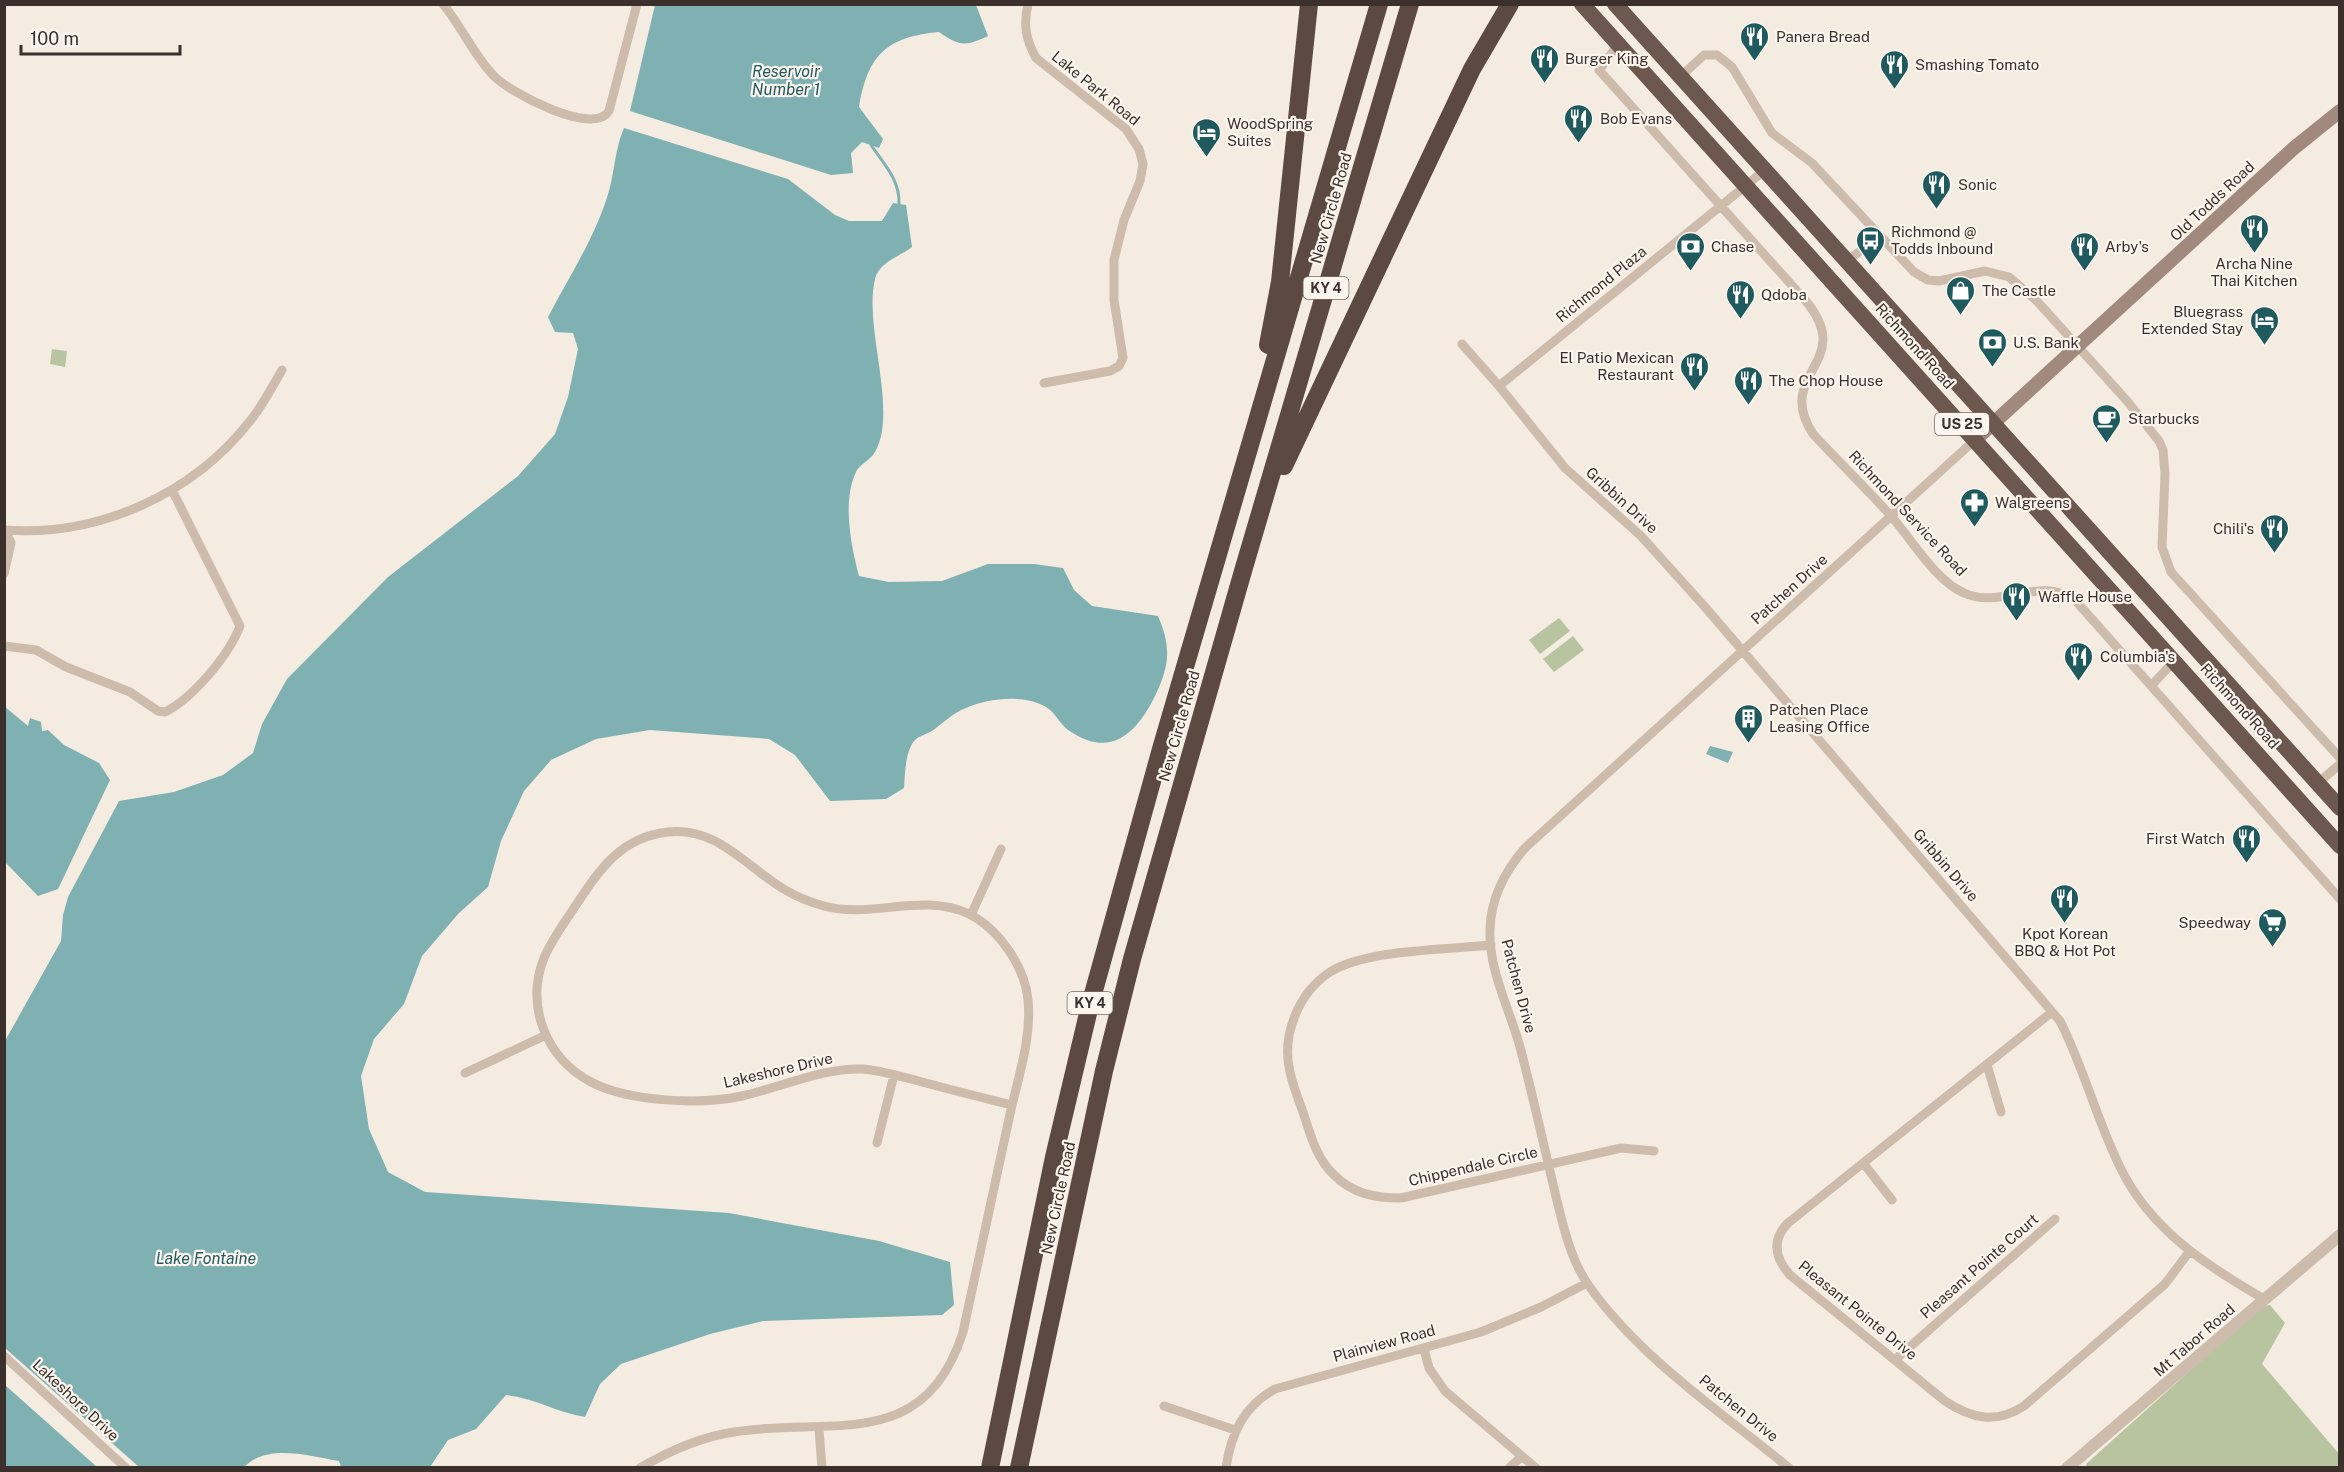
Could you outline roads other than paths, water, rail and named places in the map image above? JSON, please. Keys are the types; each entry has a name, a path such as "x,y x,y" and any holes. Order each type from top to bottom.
{"highway":[{"path":"1221,546 1264,366 1280,282 1309,4"},
{"name":"New Circle Road","path":"990,1467 1054,1157 1090,1005 1379,4"},
{"name":"New Circle Road","path":"1019,1467 1110,1049 1163,846 1410,4"},
{"path":"1243,571 1287,459 1504,4"},
{"path":"1479,58 1510,4"},
{"name":"Richmond Road","path":"1582,4 2175,660 2340,846"},
{"name":"Richmond Road","path":"1615,4 2340,808"}],"main road":[{"name":"Old Todds Road","path":"1976,439 2287,154 2340,111"}],"street":[{"path":"443,4 499,81 566,115 591,120 602,118 609,111 637,4"},
{"name":"Lake Park Road","path":"1029,4 1025,29 1028,45 1036,58 1126,129 1139,148 1143,164 1140,181 1124,220 1114,260 1114,300 1123,358 1119,366 1110,371 1044,383"},
{"name":"Richmond Service Road","path":"1618,45 1599,70 1805,300 1820,320 1823,343 1818,361 1802,387 1800,400 1805,421 1818,439 1892,517 1929,563 1964,593 1996,597 2050,589 2067,595 2083,608 2340,899"},
{"path":"1680,77 1704,55 1722,58 1742,81 1772,133 1812,163 1914,272 1928,280 1949,281 1985,271 2009,277 2029,293 2128,402 2159,441 2165,460 2162,547 2171,572 2340,758"},
{"name":"Richmond Plaza","path":"1498,386 1765,170"},
{"path":"1847,261 1880,236"},
{"path":"1462,344 1498,386"},
{"path":"4,574 11,543 4,530 44,531 86,524 139,507 172,490 208,464 242,431 262,404 282,370"},
{"name":"Gribbin Drive","path":"1498,386 1565,468 1641,536 1743,651 2060,1021 2077,1056 2120,1168 2149,1211 2189,1252 2264,1299"},
{"name":"Patchen Drive","path":"1789,1467 1657,1361 1621,1328 1587,1283 1566,1232 1548,1164 1520,1047 1491,945 1491,920 1497,894 1516,858 1976,439"},
{"path":"4,646 36,650 66,667 130,692 159,711 165,712 183,701 231,646 240,626 172,490"},
{"path":"2152,685 2175,660"},
{"path":"2318,783 2340,764"},
{"name":"Lakeshore Drive","path":"640,1467 679,1448 718,1435 755,1430 859,1426 897,1414 919,1401 949,1366 963,1332 1028,1031 1028,997 1024,981 1011,954 984,924 971,915 930,905 860,909 828,907 781,888 739,856 709,837 686,832 653,834 625,846 611,857 599,871 547,951 539,973 537,998 544,1036 566,1064 592,1083 618,1091 669,1099 722,1099 821,1074 871,1070 1012,1105"},
{"path":"971,915 1001,849"},
{"name":"Chippendale Circle","path":"1491,945 1355,960 1328,973 1306,995 1297,1009 1288,1042 1290,1072 1320,1156 1335,1176 1359,1192 1375,1198 1401,1198 1620,1148 1654,1151"},
{"name":"Pleasant Pointe Drive","path":"2052,1012 1788,1223 1780,1231 1777,1250 1779,1261 1790,1275 1961,1412 1988,1419 2013,1413 2146,1302 2165,1284 2189,1252"},
{"path":"465,1073 544,1036"},
{"path":"1987,1065 2001,1112"},
{"path":"877,1143 894,1075"},
{"path":"1864,1164 1892,1200"},
{"name":"Pleasant Pointe Court","path":"1896,1359 2055,1219"},
{"name":"Mt Tabor Road","path":"2067,1467 2340,1235"},
{"name":"Plainview Road","path":"1226,1467 1235,1430 1257,1401 1284,1385 1424,1349 1519,1317 1587,1283"},
{"path":"1424,1349 1429,1368 1445,1391 1536,1467"},
{"name":"Lakeshore Drive","path":"4,1356 126,1467"},
{"path":"1164,1406 1235,1430"},
{"path":"819,1429 822,1467"},
{"path":"1509,1467 1522,1456"}],"water":[{"name":"Reservoir Number 1","path":"655,5 976,5 988,36 973,42 962,43 939,32 905,39 882,52 868,74 859,107 883,139 879,148 862,142 851,153 853,173 831,175 630,111"},
{"name":"Lake Fontaine","path":"624,128 788,179 835,215 849,221 882,221 893,203 906,205 912,247 890,260 877,273 875,279 873,314 883,413 877,448 857,470 849,496 849,524 859,576 889,582 942,581 988,564 1034,564 1063,568 1074,590 1092,606 1158,616 1167,646 1164,673 1149,708 1140,720 1121,738 1110,742 1097,743 1083,739 1062,725 1049,709 1028,700 995,700 961,710 915,740 907,756 904,788 886,799 830,801 795,755 769,739 650,730 596,739 551,760 524,791 501,841 488,887 459,913 422,956 404,1004 374,1039 361,1076 369,1129 388,1172 425,1192 729,1213 879,1241 950,1262 954,1305 942,1315 763,1321 710,1334 621,1364 600,1384 585,1417 506,1395 476,1429 448,1440 430,1467 341,1467 339,1461 302,1454 277,1453 265,1455 244,1467 139,1467 5,1348 5,1041 61,941 63,915 68,897 119,801 174,792 223,775 253,753 262,724 287,679 388,577 518,476 555,434 568,397 578,349 573,333 555,332 548,317 582,256 604,208"},
{"path":"4,706 28,726 30,718 41,722 42,731 48,730 64,745 99,763 110,780 58,889 38,896 5,862"},
{"path":"1710,746 1733,752 1728,763 1706,754"},
{"path":"5,1385 97,1467 5,1467"}],"waterway":[{"path":"871,145 894,180 899,195 899,204"}],"place":[{"name":"Panera Bread","path":"1755,62"},
{"name":"Burger King","path":"1544,84"},
{"name":"Smashing Tomato","path":"1894,90"},
{"name":"Bob Evans","path":"1579,144"},
{"name":"WoodSpring Suites","path":"1206,158"},
{"name":"Sonic","path":"1937,210"},
{"name":"Archa Nine Thai Kitchen","path":"2254,254"},
{"name":"Richmond @ Todds Inbound","path":"1870,266"},
{"name":"Chase","path":"1690,272"},
{"name":"Arby's","path":"2084,272"},
{"name":"The Castle","path":"1961,316"},
{"name":"Qdoba","path":"1740,320"},
{"name":"Bluegrass Extended Stay","path":"2264,346"},
{"name":"U.S. Bank","path":"1992,368"},
{"name":"El Patio Mexican Restaurant","path":"1695,392"},
{"name":"The Chop House","path":"1748,406"},
{"name":"Starbucks","path":"2107,444"},
{"name":"Walgreens","path":"1974,528"},
{"name":"Chili's","path":"2275,554"},
{"name":"Waffle House","path":"2017,622"},
{"name":"Columbia's","path":"2079,682"},
{"name":"Patchen Place Leasing Office","path":"1748,744"},
{"name":"First Watch","path":"2246,864"},
{"name":"Kpot Korean BBQ & Hot Pot","path":"2065,924"},
{"name":"Speedway","path":"2272,948"}]}
